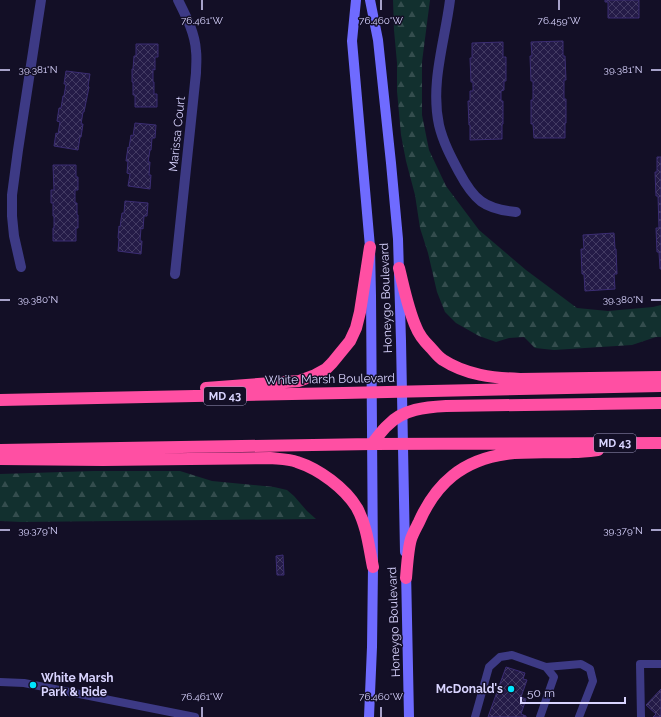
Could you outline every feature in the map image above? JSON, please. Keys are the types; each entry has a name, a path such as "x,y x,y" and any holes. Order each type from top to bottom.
{"highway":[{"path":"78,398 299,381 315,375 326,369 332,363 350,341 356,328 360,312 370,247"},
{"path":"399,268 416,328 424,340 442,359 458,368 481,375 520,379 661,377"},
{"name":"White Marsh Boulevard","path":"0,400 661,386"},
{"path":"372,444 388,424 402,414 419,408 446,406 661,403"},
{"name":"MD 43","path":"0,450 372,444 661,444"},
{"path":"406,578 411,540 429,502 448,478 474,462 484,458 507,454 574,452 661,444"},
{"path":"0,459 103,460 270,458 297,462 311,468 333,482 348,496 358,509 364,527 373,567"}],"main road":[{"name":"Honeygo Boulevard","path":"356,0 352,41 370,247 373,567 372,647 368,717"},
{"name":"Honeygo Boulevard","path":"370,0 378,40 394,197 399,268 409,717"}],"street":[{"path":"21,267 14,236 12,195 41,0"},
{"name":"Marissa Court","path":"175,274 196,73 196,50 194,38 190,24 178,0"},
{"path":"450,0 437,80 437,109 439,125 451,158 463,180 472,192 480,201 488,206 502,211 516,212"}],"lane":[{"path":"475,717 488,667 500,657 512,655 546,667 581,664 590,668 593,681 579,717"},
{"path":"641,717 640,664 661,664"},
{"path":"540,717 554,677 546,667"},
{"path":"0,682 24,683 195,717"}],"green space":[{"path":"393,0 430,0 422,62 422,115 429,150 446,186 479,230 526,270 577,308 608,311 661,305 661,337 656,337 632,345 554,350 535,348 524,337 509,338 496,342 479,336 456,323 445,312 437,292 428,253 420,228 415,195 401,135 397,91 397,63"},
{"path":"93,471 180,471 212,481 274,487 287,490 316,519 0,521 0,474"}],"building":[{"path":"605,0 639,0 639,18 608,18 608,2 605,2"},
{"path":"563,41 566,80 564,80 564,99 566,99 565,138 534,138 533,124 531,124 533,81 531,81 531,42"},
{"path":"503,42 503,57 506,57 506,81 504,81 504,90 501,91 501,101 503,101 502,139 470,140 468,101 470,101 470,91 473,91 470,58 472,58 472,43"},
{"path":"136,44 158,44 158,57 155,57 155,70 153,69 154,94 157,94 157,107 135,107 132,69 134,56 136,56"},
{"path":"66,71 90,74 78,150 54,146 56,133 58,134 60,122 57,121 59,108 61,108 64,96"},
{"path":"135,123 156,125 155,138 152,138 148,162 150,162 149,175 151,175 150,189 128,186 130,174 127,173 128,161 126,161 128,147 129,148 131,135 133,136"},
{"path":"657,157 661,157 661,269 659,252 657,252 656,228 659,228 658,196 656,196 655,172 657,172"},
{"path":"53,165 76,165 78,190 75,190 75,203 77,203 78,228 76,228 76,241 53,241 54,216 53,203 51,203 51,190 54,190"},
{"path":"125,201 148,203 147,216 144,216 143,229 141,228 141,254 118,251 119,226 120,227 122,213 124,213"},
{"path":"614,233 617,274 614,274 615,289 585,291 584,274 582,274 581,249 584,249 583,235"},
{"path":"283,555 284,575 277,575 276,556"},
{"name":"McDonald's","path":"506,667 525,673 523,679 527,680 521,697 526,699 521,714 526,717 488,717"},
{"path":"661,689 661,717 653,717 656,714 646,705"}],"place":[{"name":"White Marsh Park & Ride","path":"33,685"},
{"name":"McDonald's","path":"511,689"}]}
